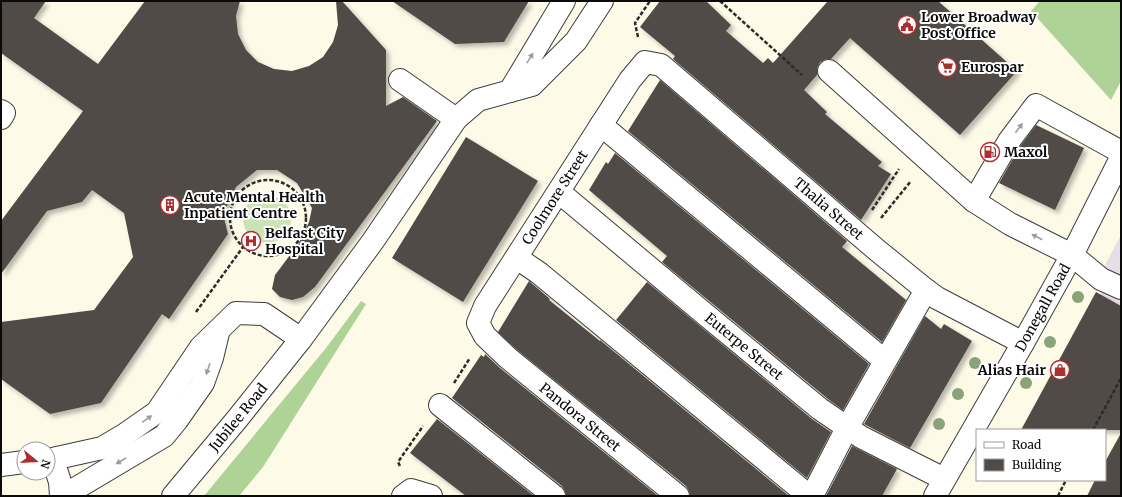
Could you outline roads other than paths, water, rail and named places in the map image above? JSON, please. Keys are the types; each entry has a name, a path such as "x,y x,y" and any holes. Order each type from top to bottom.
{"street":[{"path":"510,91 564,1"},
{"name":"Jubilee Road","path":"173,496 301,339 373,241 456,119 478,100 532,85 576,41 602,1"},
{"name":"Coolmore Street","path":"484,336 478,322 485,306 630,80 645,62"},
{"name":"Thalia Street","path":"645,62 661,65 926,290 937,298 1023,343"},
{"path":"829,71 929,159 974,201 1010,224 1072,255 1100,278 1121,288"},
{"path":"400,80 456,119"},
{"path":"974,201 1009,141 1036,105 1121,152"},
{"path":"1,111 4,113 1,118"},
{"path":"602,125 885,361"},
{"name":"Donegall Road","path":"940,488 1072,255 1121,158"},
{"name":"Euterpe Street","path":"559,192 820,409 940,488"},
{"path":"517,258 539,273 808,496"},
{"path":"812,496 847,428 926,290"},
{"path":"56,459 102,448 157,412 201,347 236,313 264,314 301,339"},
{"path":"56,473 60,482 62,496 164,436 203,383 212,358 218,332"},
{"name":"Pandora Street","path":"484,336 508,358 678,496"},
{"path":"440,405 554,496"},
{"path":"1,465 16,463"}],"place":[{"name":"Lower Broadway Post Office","path":"907,25"},
{"name":"Eurospar","path":"947,67"},
{"name":"Maxol","path":"990,152"},
{"name":"Acute Mental Health Inpatient Centre","path":"170,205"},
{"name":"Belfast City Hospital","path":"251,241"},
{"name":"Alias Hair","path":"1060,370"}]}
